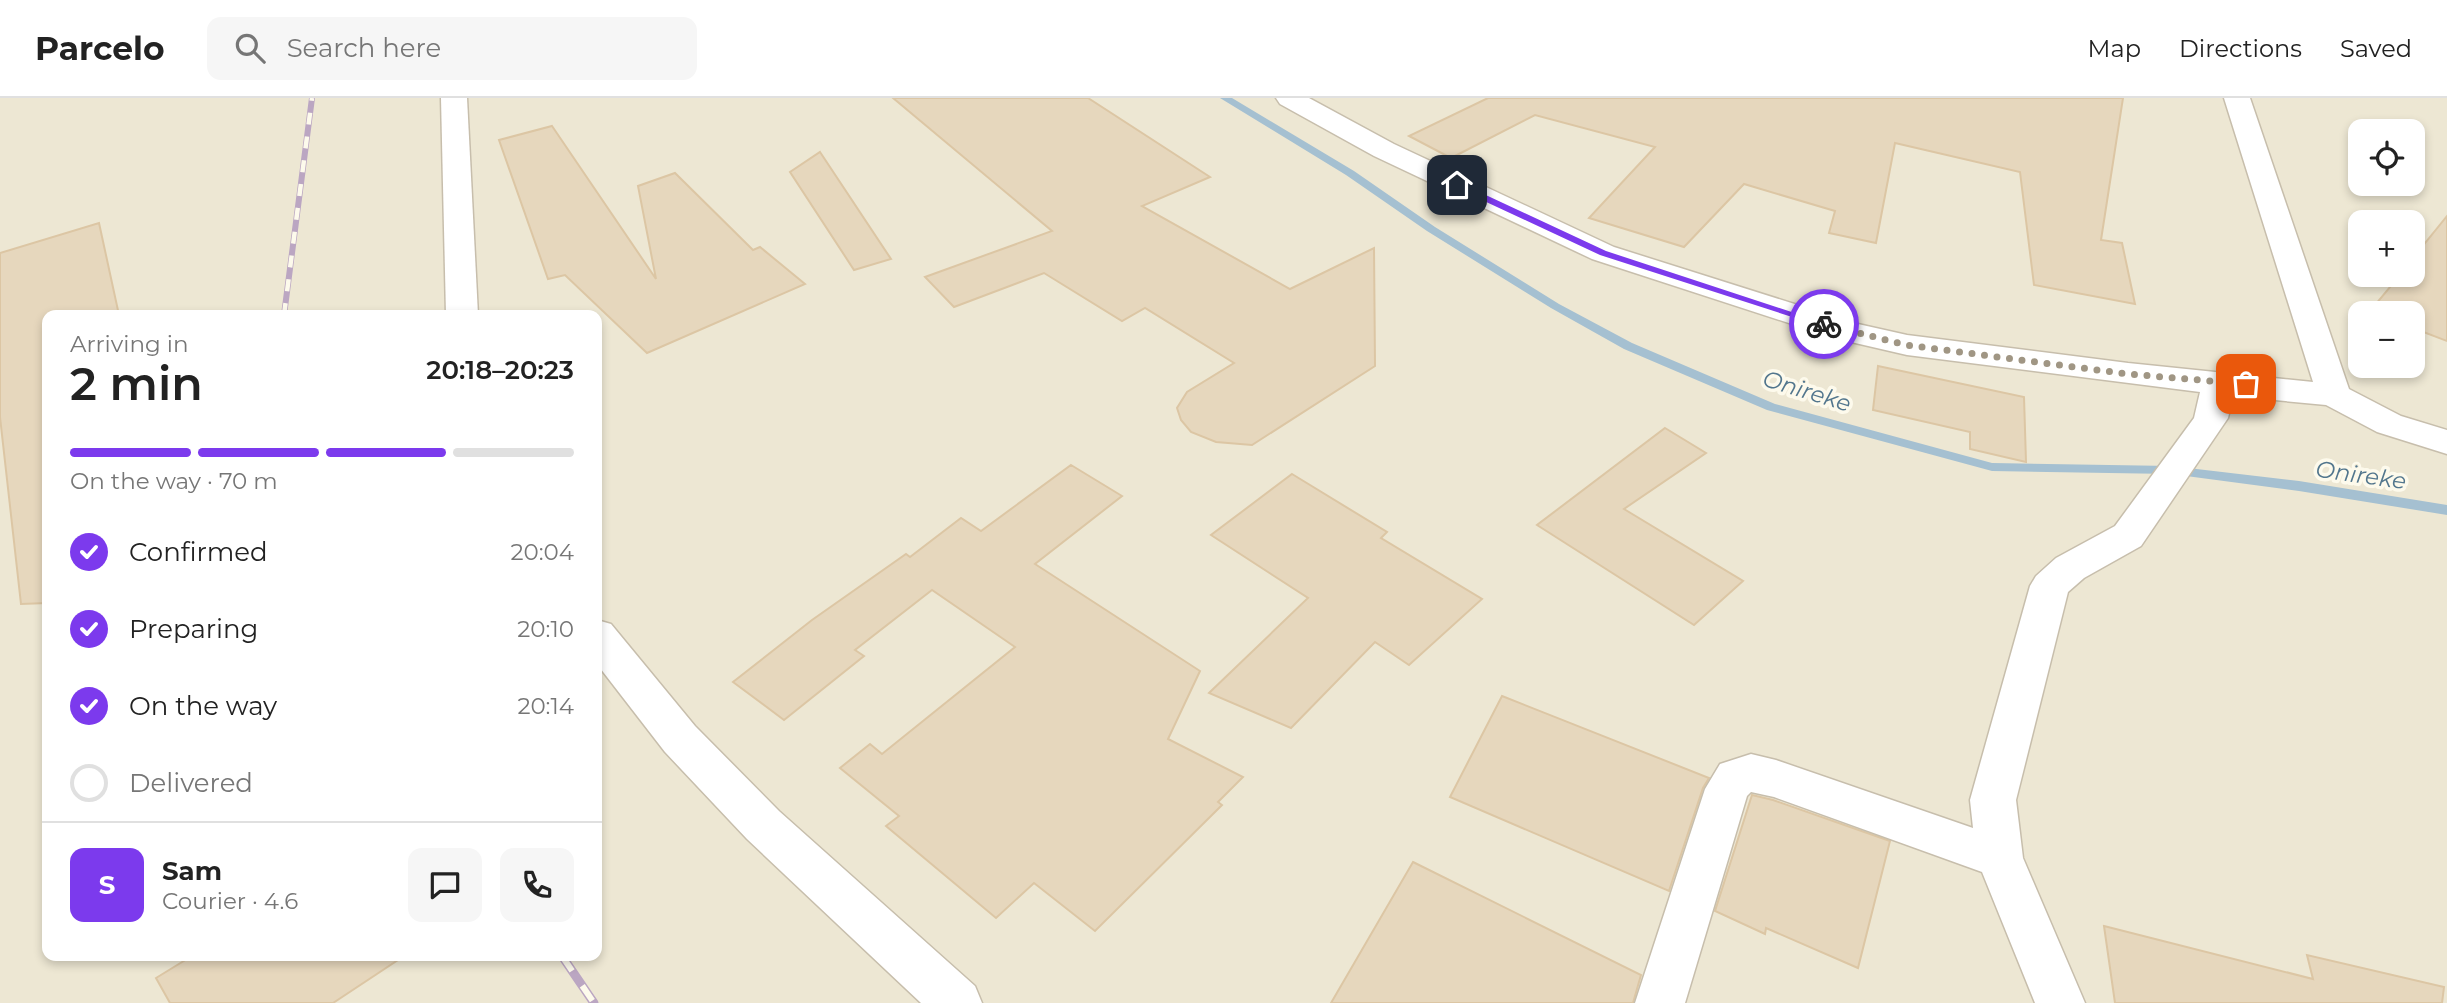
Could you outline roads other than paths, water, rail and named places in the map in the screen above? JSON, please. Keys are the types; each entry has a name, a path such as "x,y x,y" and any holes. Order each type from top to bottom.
{"street":[{"path":"454,98 462,310"},
{"path":"1289,98 1384,150 1603,253 1850,332 1906,345 1987,356 2128,374 2334,395 2389,424 2447,442"},
{"path":"2237,98 2334,395"},
{"path":"2060,1003 2000,858 1993,800 2050,586 2070,568 2128,536 2211,418 2219,383"},
{"path":"602,641 680,739 753,816 957,1003"},
{"path":"1660,1003 1727,789 1736,777 1751,774 1776,779 2000,858"}],"waterway":[{"name":"Onireke","path":"1225,98 1350,173 1431,229 1555,306 1628,346 1771,407 1992,467 2171,470 2299,486 2447,510"}],"railway":[{"path":"285,310 312,98"},
{"path":"565,961 594,1003"}]}
